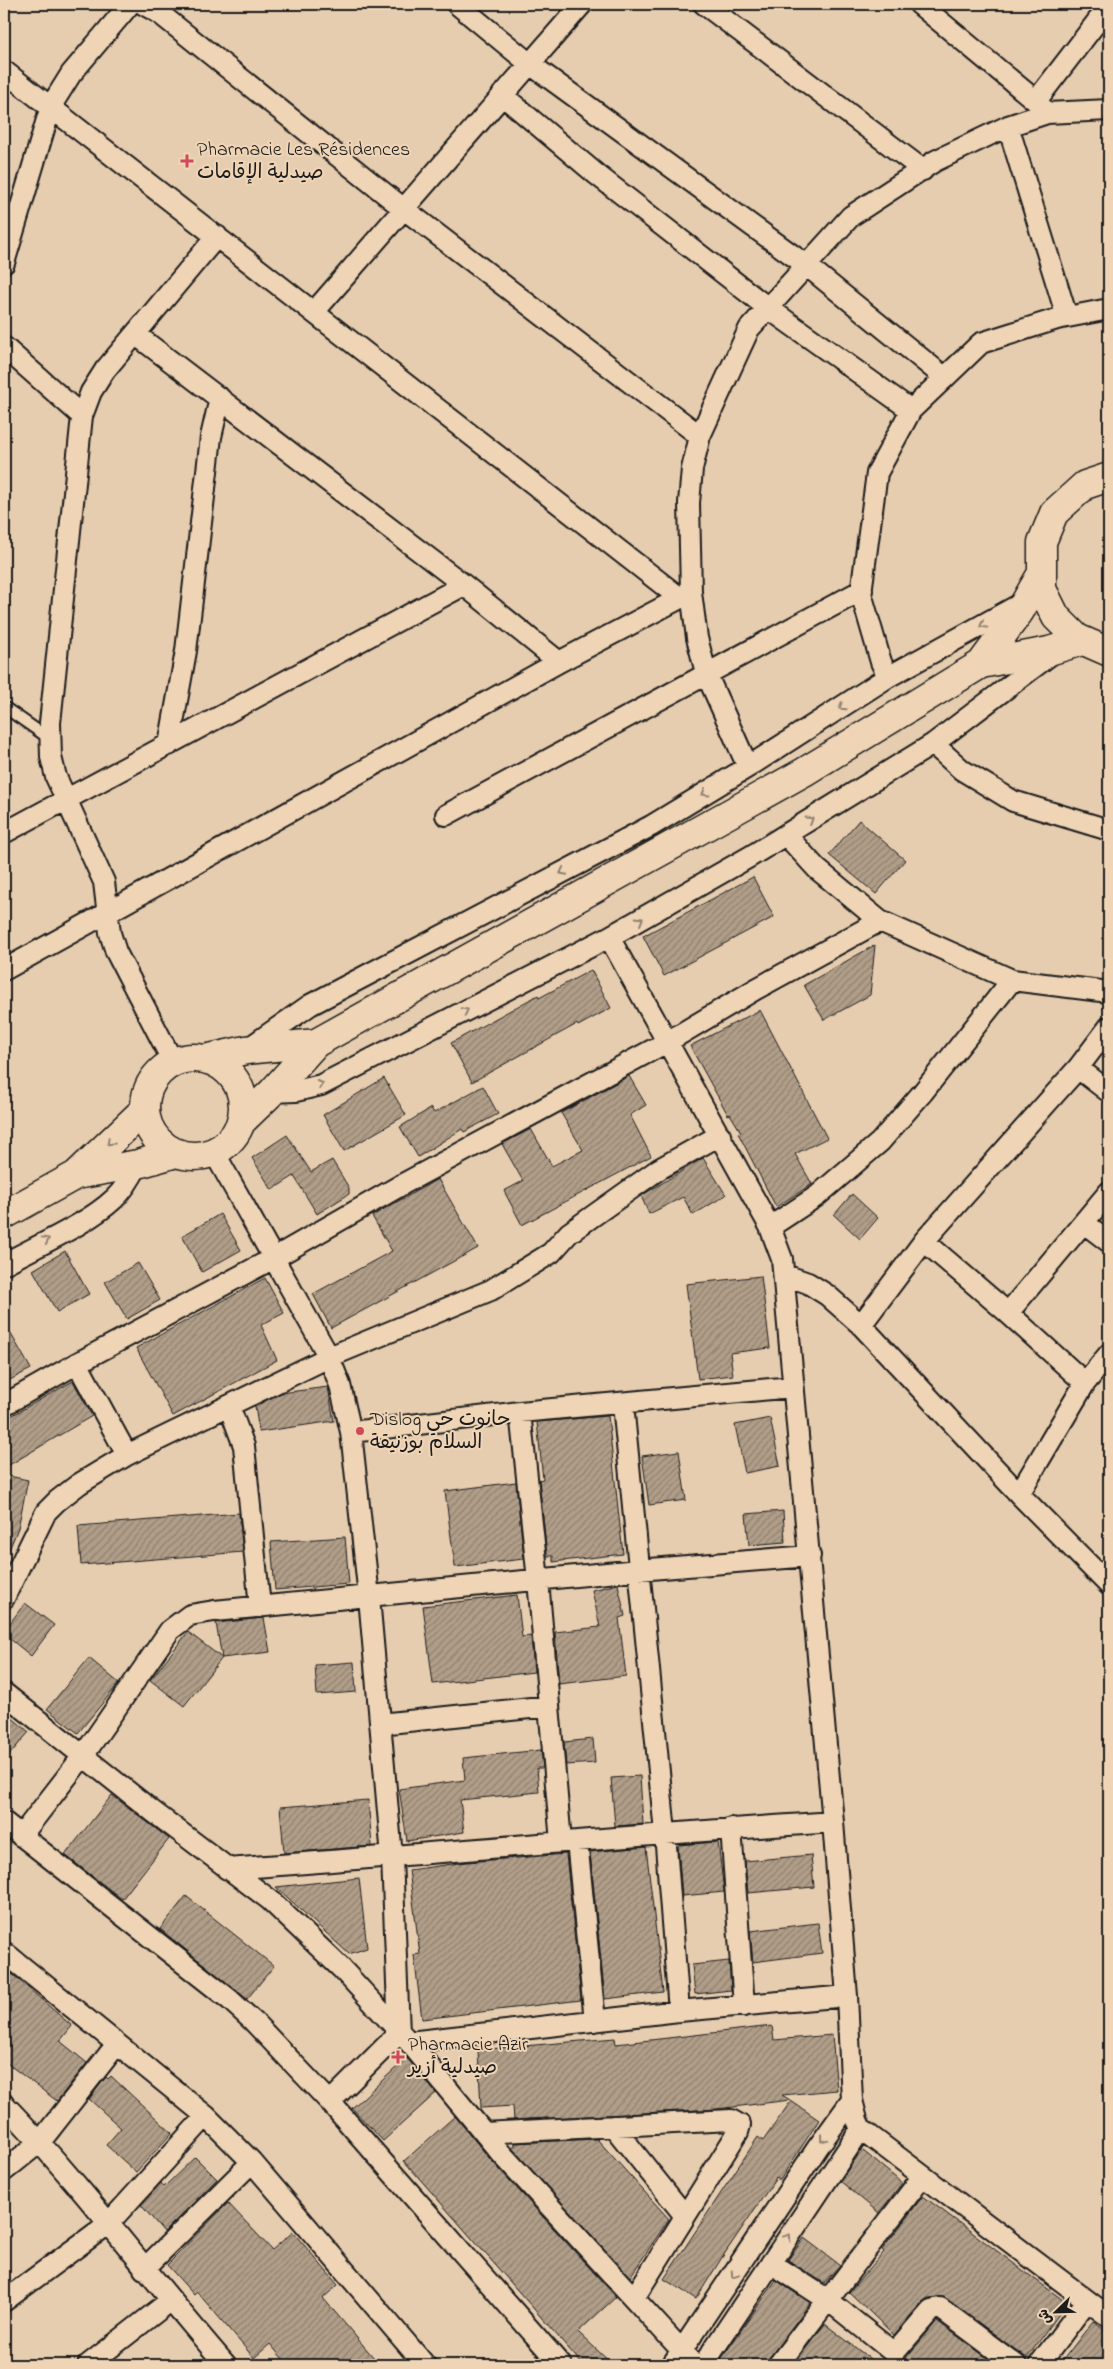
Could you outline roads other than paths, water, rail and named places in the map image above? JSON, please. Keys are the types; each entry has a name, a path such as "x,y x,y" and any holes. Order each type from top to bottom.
{"main road":[{"path":"1071,644 1077,638 1056,617 1042,589 1042,542 1054,514 1085,485 1109,477"},
{"path":"981,664 1042,573"},
{"path":"241,1122 243,1106 240,1090 232,1076 220,1065 205,1059 194,1058 172,1062 152,1082 146,1095 147,1123 154,1136 164,1146 176,1153 196,1156 214,1152 231,1140 241,1122 272,1092 316,1043 804,772 981,664 1071,644 1109,652"},
{"path":"205,1059 246,1050 316,1043"},
{"path":"4,1215 76,1175 145,1109"},
{"path":"76,1175 138,1164 176,1153"}],"street":[{"path":"4,263 51,106 71,74 130,4"},
{"path":"143,4 160,13 404,209 700,436"},
{"path":"457,4 530,64 806,265 944,377"},
{"path":"314,312 582,4"},
{"path":"704,4 923,170"},
{"path":"919,4 1041,107 1109,110"},
{"path":"748,767 706,673 685,595 692,470 700,436 749,329 851,216 935,161 1008,126 1041,107 1109,6"},
{"path":"4,71 314,312 685,595"},
{"path":"502,95 596,174 768,308 911,410"},
{"path":"1008,126 1067,317"},
{"path":"172,1062 116,952 110,933 107,893 100,871 65,800 56,777 50,739 82,416 91,392 105,370 217,236"},
{"path":"888,677 881,662 862,590 877,473 911,410 981,343 1067,317 1109,309"},
{"path":"135,334 464,585 559,662"},
{"path":"4,347 82,416"},
{"path":"168,745 186,651 212,437 220,398"},
{"path":"212,437 244,417"},
{"path":"4,833 464,585"},
{"path":"446,815 862,590"},
{"path":"4,970 559,662 685,595"},
{"path":"246,1050 310,1005 651,826 748,767 888,677 1025,601"},
{"path":"272,1092 296,1091 321,1085 609,937 786,835 933,744 1071,644"},
{"path":"933,744 962,770 1013,800 1109,830"},
{"path":"786,835 817,869 880,921 1012,980 1109,992"},
{"path":"4,1405 77,1363 274,1258 403,1184 667,1042 756,989 880,921"},
{"path":"609,937 770,1227 782,1259 810,1556 817,1664 833,1822 847,1996 852,2100 857,2120 861,2129 1086,2302 1109,2317"},
{"path":"770,1227 818,1196 880,1142 1012,980"},
{"path":"861,1325 924,1241 1078,1068 1109,1028"},
{"path":"1078,1068 1109,1092"},
{"path":"4,1598 46,1512 79,1484 126,1455 329,1357 491,1290 551,1253 569,1233 658,1169 720,1135"},
{"path":"214,1152 329,1357 340,1385 351,1432 369,1597 392,1857 404,2037"},
{"path":"4,1264 91,1216 114,1199 129,1181 138,1164"},
{"path":"1008,1313 1109,1192"},
{"path":"1084,1223 1109,1242"},
{"path":"924,1241 1008,1313 1085,1383"},
{"path":"785,1275 808,1283 827,1295 861,1325 1019,1494 1105,1572"},
{"path":"1019,1494 1085,1383 1109,1354"},
{"path":"77,1363 126,1455"},
{"path":"351,1432 520,1412 793,1388"},
{"path":"623,1404 665,1833 679,2012"},
{"path":"229,1406 244,1446 248,1469 260,1607"},
{"path":"520,1412 549,1706 595,2021"},
{"path":"21,1836 83,1756 170,1630 180,1621 202,1612 638,1570 810,1556"},
{"path":"4,1693 227,1869 270,1900 340,1968 404,2037 484,2134 634,2298 683,2361 818,2146 852,2100"},
{"path":"380,1724 549,1706"},
{"path":"4,1822 229,1999 254,2022 330,2102 561,2365"},
{"path":"227,1869 392,1857 665,1833 833,1822"},
{"path":"731,1828 744,2006"},
{"path":"4,1952 206,2116 252,2162 425,2365"},
{"path":"330,2102 404,2037 595,2021 847,1996"},
{"path":"4,2171 40,2142 117,2044"},
{"path":"4,2104 40,2142 170,2301 226,2365"},
{"path":"4,2301 108,2224 206,2116"},
{"path":"484,2134 732,2120 740,2124 738,2132 634,2298"},
{"path":"613,2126 686,2216"},
{"path":"703,2365 861,2129"},
{"path":"144,2269 252,2162"},
{"path":"778,2365 923,2176"},
{"path":"771,2263 828,2300 889,2359 931,2310 940,2308 1016,2365"},
{"path":"88,2365 170,2301"},
{"path":"1039,2365 1086,2302"}],"lane":[{"path":"4,707 50,739"}],"place":[{"name":"Pharmacie Les Résidences صيدلية الإقامات","path":"187,161"},
{"name":"Dislog حانوت حي السلام بوزنيقة","path":"360,1431"},
{"name":"Pharmacie Azir صيدلية أزير","path":"398,2057"}]}
